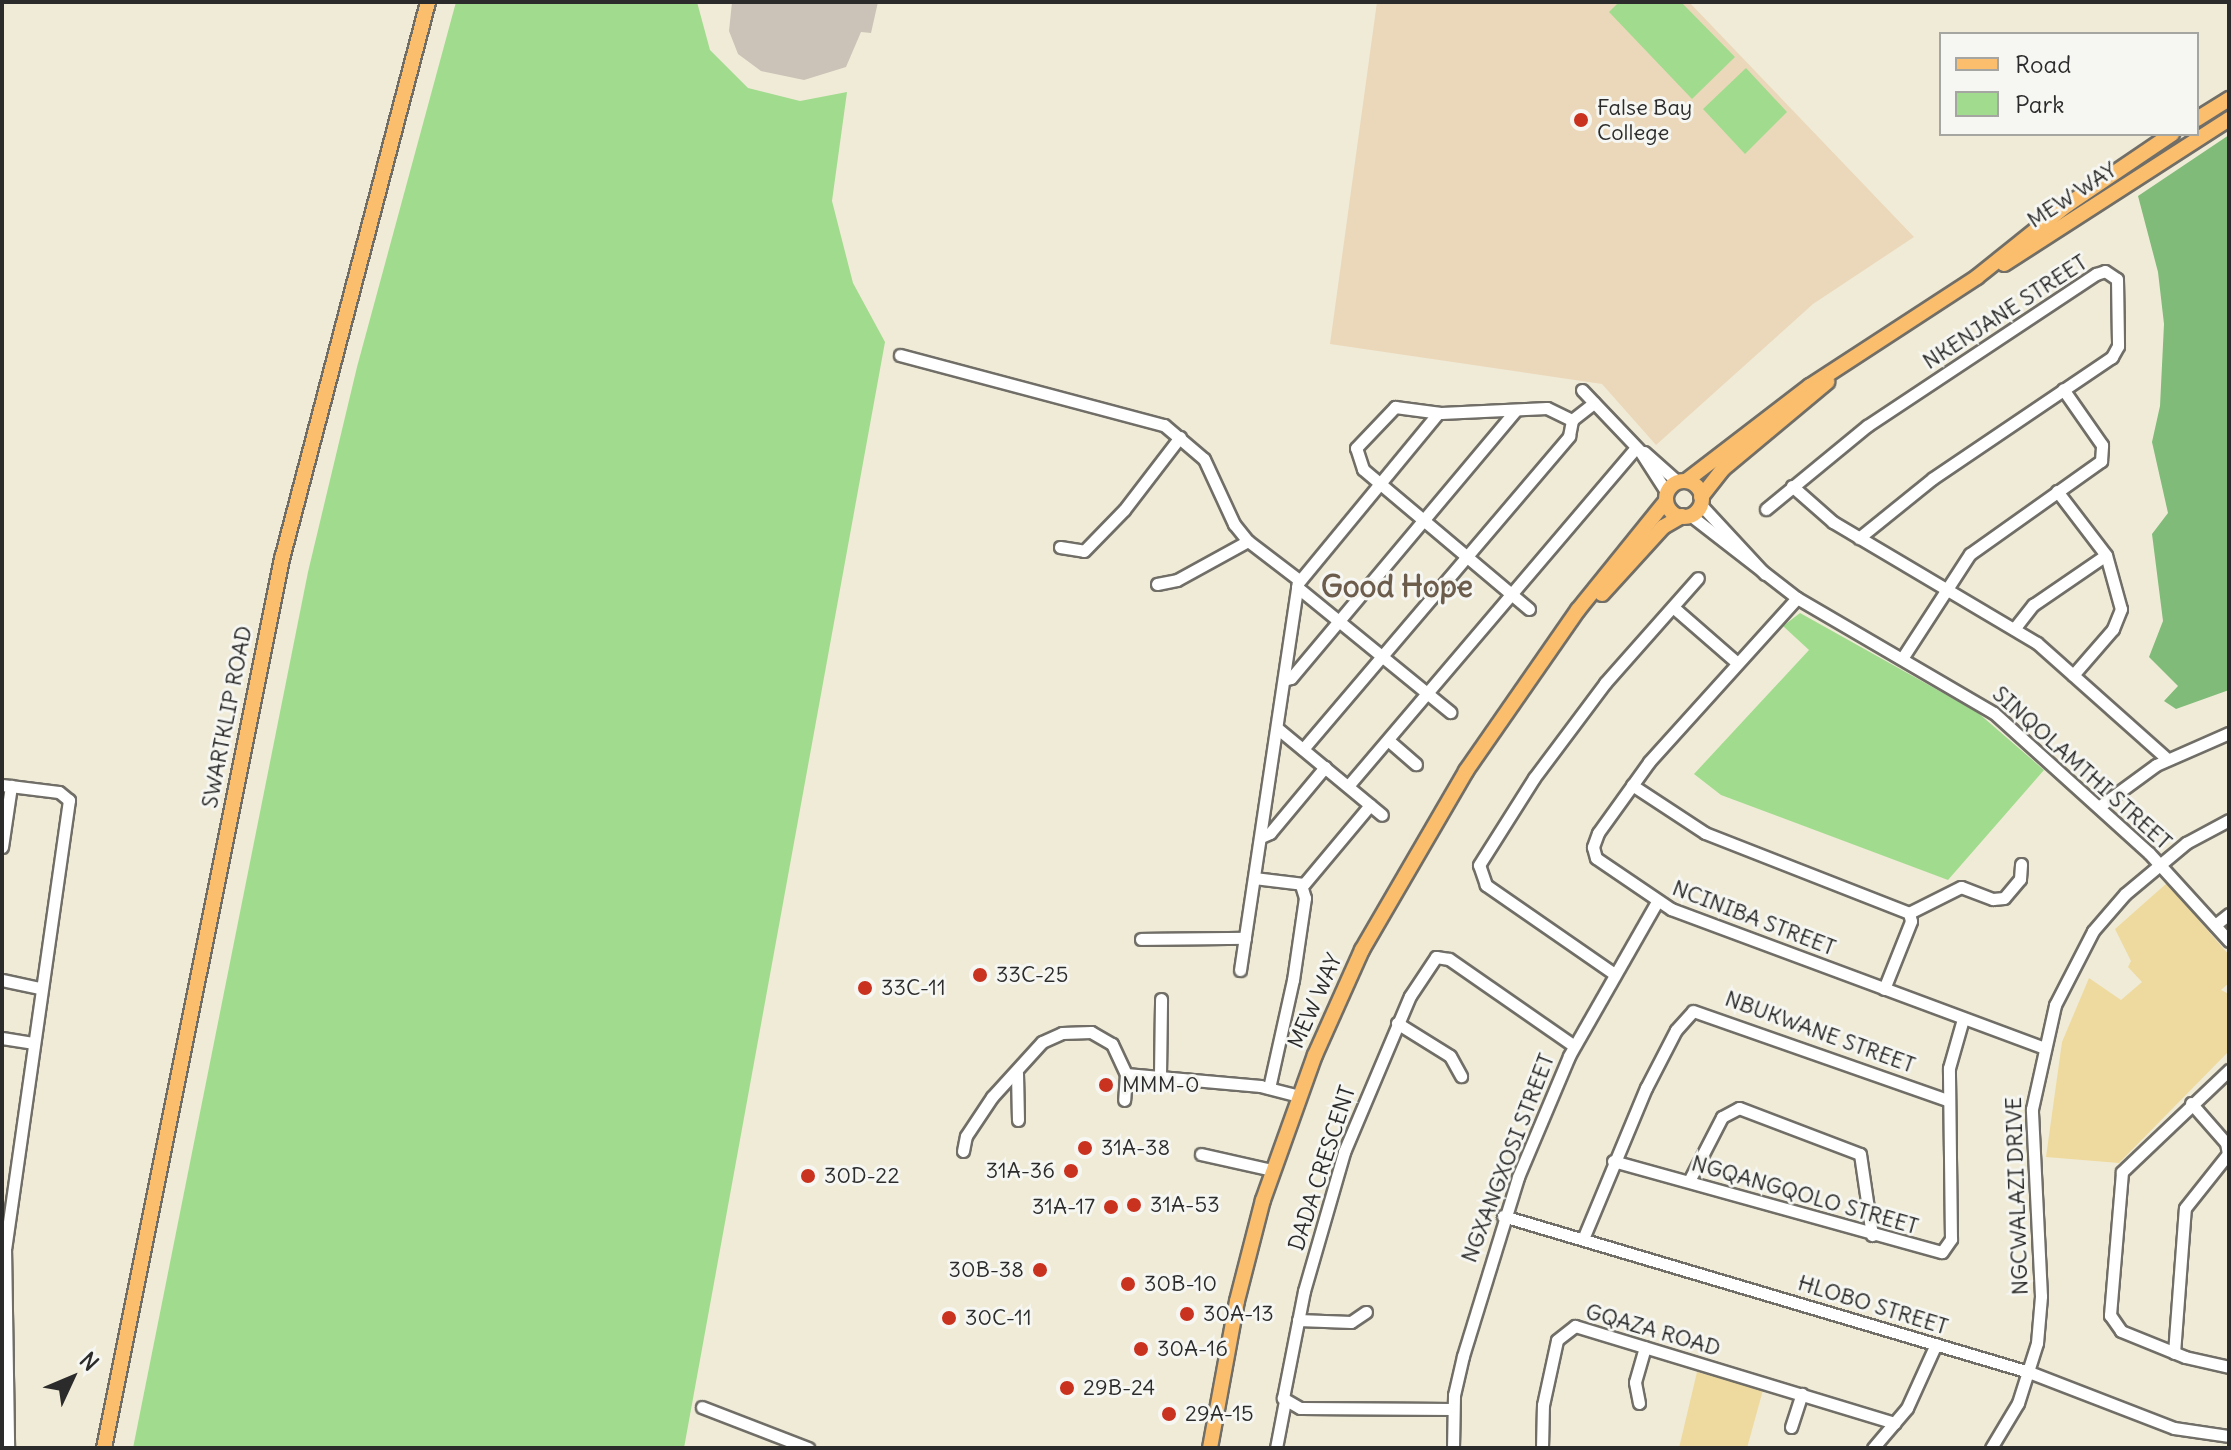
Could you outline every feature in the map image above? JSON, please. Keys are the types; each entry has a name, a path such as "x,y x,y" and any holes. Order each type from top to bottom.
{"main road":[{"name":"SWARTKLIP ROAD","path":"104,1448 282,559 428,2"},
{"path":"2199,118 2229,99"},
{"path":"2199,129 2229,111"},
{"name":"MEW WAY","path":"1210,1448 1239,1289 1272,1170 1338,1000 1405,868 1485,742 1666,497 1682,481 1977,277 2085,214 2229,119"},
{"path":"2085,214 2098,196 2156,152 2167,137 2171,144 2187,136"},
{"name":"MEW WAY","path":"1977,277 2077,198 2167,137"},
{"name":"MEW WAY","path":"1573,621 1663,527 1693,508 1723,469 1815,396 1832,375"},
{"path":"1666,497 1693,508 1697,486 1682,481"}],"street":[{"name":"NKENJANE STREET","path":"1766,509 1867,426 2105,271 2121,286 2118,346 2112,357 1932,479 1859,538"},
{"path":"900,355 1048,390 1164,425 1204,459 1234,524 1248,541 1450,712"},
{"path":"1903,657 1945,588 1978,547 2101,461 2104,452 2063,389"},
{"path":"1582,390 1638,450 1682,481"},
{"path":"1303,749 1569,436 1572,420 1594,403"},
{"path":"1529,609 1359,464 1357,446 1389,409 1438,413 1550,409 1572,420"},
{"path":"1284,680 1341,620 1516,410"},
{"path":"1240,970 1298,583 1438,413"},
{"path":"1060,547 1084,551 1124,510 1180,437"},
{"path":"1638,450 1666,497"},
{"path":"1348,786 1638,450"},
{"path":"1792,486 1859,538 2014,629 2073,675 2167,759"},
{"path":"2057,491 2106,555 2119,618 2073,675"},
{"name":"SINQOLAMTHI STREET","path":"1693,508 1765,574 1797,598 1903,657 1994,713 2100,806 2159,863 2229,941"},
{"path":"1157,584 1177,580 1248,541"},
{"path":"2014,629 2033,605 2106,555"},
{"path":"1613,973 1486,885 1478,871 1534,778 1605,683 1698,578"},
{"name":"NCINIBA STREET","path":"1797,598 1736,662 1632,785 1598,833 1594,854 1657,902 2042,1047"},
{"path":"1673,607 1736,662"},
{"path":"1277,728 1382,815"},
{"path":"2100,806 2167,759 2229,733"},
{"path":"1388,740 1416,764"},
{"path":"1261,837 1270,833 1325,767"},
{"path":"1632,785 1705,833 1909,913"},
{"path":"2,847 6,786 62,792 69,800 5,1247 3,1309 8,1448"},
{"path":"1301,885 1370,805"},
{"name":"NGCWALAZI DRIVE","path":"1991,1448 2029,1372 2040,1311 2032,1109 2042,1047 2061,989 2093,931 2159,863 2229,820"},
{"path":"1909,913 1953,889 2004,898 2020,879 2021,864"},
{"path":"1254,878 1301,885"},
{"path":"1269,1088 1293,980 1305,898 1301,885"},
{"name":"NGXANGXOSI STREET","path":"1453,1448 1453,1409 1463,1356 1503,1216 1574,1046 1613,973 1657,902"},
{"path":"1884,989 1911,921 1909,913"},
{"path":"2215,925 2229,914"},
{"path":"1141,939 1245,938"},
{"name":"DADA CRESCENT","path":"1276,1448 1285,1401 1281,1389 1344,1152 1397,1023 1427,965 1440,955 1574,1046"},
{"path":"2,980 41,988"},
{"path":"1160,1075 1161,999"},
{"name":"NBUKWANE STREET","path":"1583,1239 1613,1161 1676,1030 1693,1011 1947,1100"},
{"name":"NGQANGQOLO STREET","path":"1613,1161 1934,1253 1948,1246 1949,1068 1963,1019"},
{"path":"1397,1023 1450,1056 1461,1076"},
{"path":"963,1151 975,1123 1042,1042 1077,1030 1091,1032 1112,1044 1126,1074 1124,1100"},
{"path":"2,1038 33,1043"},
{"path":"2229,1070 2122,1172 2110,1315 2121,1331 2174,1353 2229,1367"},
{"path":"1017,1073 1018,1120"},
{"path":"1126,1074 1269,1088 1299,1096"},
{"path":"2174,1353 2184,1210 2228,1154 2226,1143 2191,1103"},
{"path":"1689,1181 1722,1117 1739,1108 1860,1154 1866,1165 1872,1235"},
{"path":"1201,1154 1272,1170"},
{"path":"2,1179 15,1181"},
{"name":"HLOBO STREET","path":"1503,1216 2029,1372 2174,1428 2229,1436"},
{"path":"1298,1320 1351,1322 1366,1312"},
{"name":"GQAZA ROAD","path":"1542,1448 1546,1392 1563,1330 1579,1327 1895,1423"},
{"path":"1873,1448 1895,1423 1936,1344"},
{"path":"1639,1403 1635,1382 1645,1347"},
{"path":"1791,1427 1802,1394"},
{"path":"1285,1401 1300,1408 1453,1409"},
{"path":"702,1407 808,1448"}],"shaded area":[{"path":"732,2 878,2 871,33 861,32 846,67 804,80 761,71 738,54 729,31"},
{"name":"False Bay College","path":"1377,2 1689,2 1914,237 1813,304 1656,445 1602,384 1330,344"}],"green space":[{"path":"456,2 697,2 710,50 748,88 800,101 847,92 832,201 853,283 885,342 684,1448 133,1448 308,572 357,367"},
{"path":"1619,2 1681,2 1735,57 1692,99 1609,12"},
{"path":"1746,68 1787,112 1745,154 1703,109"},
{"path":"2229,135 2229,690 2176,709 2164,701 2178,686 2149,657 2163,621 2152,534 2168,513 2152,442 2160,406 2164,324 2158,272 2138,196"},
{"path":"1800,613 1977,712 2044,770 1948,880 1721,795 1694,774 1809,650 1783,626"}],"sand":[{"path":"2167,883 2229,955 2229,983 2221,990 2229,994 2229,1051 2119,1163 2046,1157 2062,1042 2089,978 2121,1000 2142,982 2128,967 2131,961 2115,929"},
{"path":"1697,1372 1763,1390 1747,1448 1679,1448"}],"place":[{"name":"False Bay College","path":"1581,120"},
{"name":"33C-25","path":"980,975"},
{"name":"33C-11","path":"865,988"},
{"name":"MMM-0","path":"1106,1085"},
{"name":"31A-38","path":"1085,1148"},
{"name":"31A-36","path":"1071,1171"},
{"name":"30D-22","path":"808,1176"},
{"name":"31A-53","path":"1134,1205"},
{"name":"31A-17","path":"1111,1207"},
{"name":"30B-38","path":"1040,1270"},
{"name":"30B-10","path":"1128,1284"},
{"name":"30A-13","path":"1187,1314"},
{"name":"30C-11","path":"949,1318"},
{"name":"30A-16","path":"1141,1349"},
{"name":"29B-24","path":"1067,1388"},
{"name":"29A-15","path":"1169,1414"}],"district":[{"name":"Good Hope","path":"1397,586"}]}
